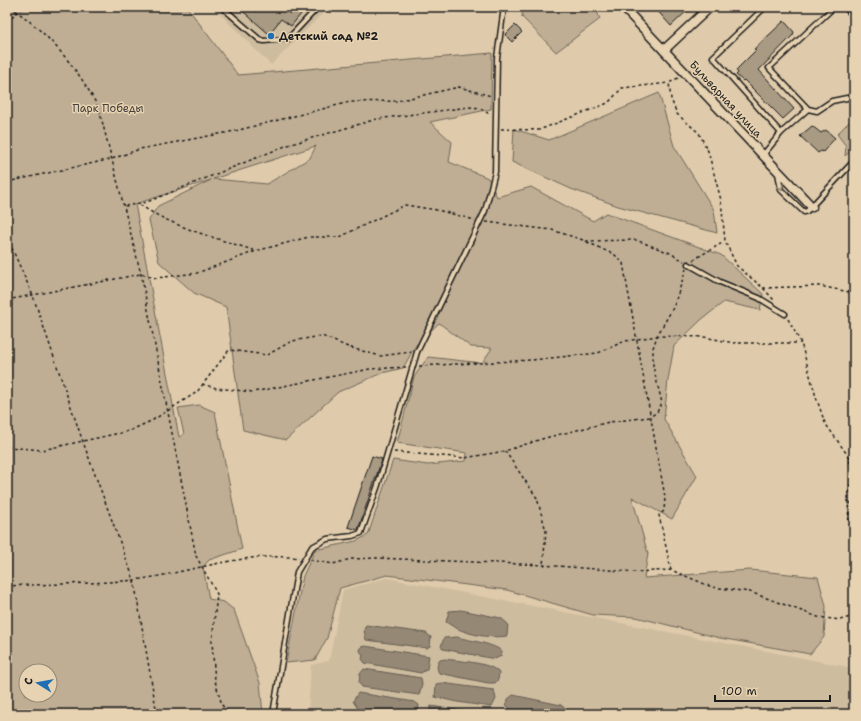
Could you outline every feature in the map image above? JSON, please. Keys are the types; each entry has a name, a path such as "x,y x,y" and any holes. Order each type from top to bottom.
{"street":[{"name":"Бульварная улица","path":"623,7 812,207"},
{"path":"664,50 710,7"}],"lane":[{"path":"222,7 260,40 264,41 288,39 318,7"},
{"path":"306,7 312,13"},
{"path":"273,714 297,572 312,547 327,539 352,536 361,533 388,452 417,352 485,211 496,172 497,58 504,7"},
{"path":"765,7 714,57 781,134"},
{"path":"834,7 769,68 808,109 818,111 832,101 852,97 854,95"},
{"path":"845,7 854,17"},
{"path":"763,155 781,134 808,109"},
{"path":"812,207 854,161"},
{"path":"688,264 720,282 759,298 785,314"}],"path":[{"path":"10,7 18,12 65,58 89,90 99,109 125,206 141,274 196,556 201,568 217,594 212,642 215,681 222,705 229,714"},
{"path":"7,21 24,7"},
{"path":"496,128 539,130 608,104 622,88 669,83 686,73"},
{"path":"669,83 671,99 677,114 699,133 708,151 721,200 725,241 737,266 763,288 776,303"},
{"path":"7,182 112,159 140,149 235,131 350,102 397,102 459,87 497,99"},
{"path":"125,206 139,204 288,145 377,119 469,107 480,108 496,120"},
{"path":"139,204 158,217 185,229 256,251"},
{"path":"7,300 141,274 156,278 197,273 256,251 309,237 340,237 405,205 437,210 480,221 552,230 586,241 616,255 623,263 665,497 664,511 659,515 671,570"},
{"path":"7,237 33,296 83,442 134,580 157,714"},
{"path":"586,241 636,240 670,253 688,264"},
{"path":"388,452 465,458 505,450 609,422 650,417 657,412 662,403 653,366 653,348 657,336 674,306 688,264 725,241"},
{"path":"763,288 820,286 854,293"},
{"path":"785,314 801,343 825,423 849,457 852,476 848,498 850,521 854,536"},
{"path":"7,447 42,450 129,431 167,411 197,392 229,350 268,355 292,341 322,336 348,347 380,356 417,352"},
{"path":"202,384 216,388 253,392 370,369 532,360 598,353 625,341 657,336 704,337 734,343 801,343"},
{"path":"505,450 537,498 546,531 543,565"},
{"path":"849,457 854,457"},
{"path":"848,498 854,511"},
{"path":"7,586 134,580 201,568 227,560 281,556 333,564 351,559 378,558 543,565 635,572 671,570 712,587 750,592 818,617 840,620 854,616"}],"shaded area":[{"name":"Детский сад №2","path":"213,7 329,7 271,65"},
{"path":"387,578 854,668 854,714 308,714 311,665 329,661 343,590"},
{"path":"461,610 501,618 508,624 507,636 492,637 475,635 460,630 446,622 449,611"},
{"path":"366,625 426,633 431,637 430,646 427,648 366,640 364,630"},
{"path":"457,637 499,649 502,652 501,656 495,659 443,649 441,646 444,638"},
{"path":"365,646 429,656 427,669 421,673 365,663 362,659 363,655 360,651 361,647"},
{"path":"445,659 489,666 499,673 498,680 495,683 488,683 439,673 437,668 438,663 440,660"},
{"path":"364,669 421,678 422,685 419,695 362,687 359,683 360,674"},
{"path":"441,683 494,690 496,699 492,707 435,697 436,684"},
{"path":"358,693 415,702 419,705 418,714 383,714 358,709 353,701"},
{"path":"513,695 561,705 567,710 566,714 540,714 510,709 506,705 508,699"},
{"path":"431,706 482,714 429,714"}],"green space":[{"name":"Парк Победы","path":"7,7 187,7 238,75 492,53 491,109 430,122 452,142 449,162 488,178 497,197 531,187 593,221 606,213 721,255 763,294 760,310 724,302 701,320 674,346 668,380 664,419 697,476 672,519 632,497 648,554 644,578 750,570 818,577 826,606 824,637 810,654 720,638 636,617 593,615 507,590 387,575 340,588 327,638 315,660 286,663 303,576 315,550 356,541 368,535 393,460 428,465 466,461 467,453 397,443 414,377 428,357 482,363 492,348 471,347 439,323 416,345 403,368 382,373 338,392 286,440 243,430 226,307 194,293 159,262 149,220 158,206 211,180 135,204 179,437 184,434 178,408 199,405 215,412 242,549 209,560 203,567 209,599 224,602 234,610 260,683 263,714 7,714","holes":["316,146 310,158 267,184 213,179"]},
{"path":"523,7 595,7 600,19 556,52 522,17"},
{"path":"659,93 674,146 714,210 717,233 618,206 571,189 512,162 514,129 549,140"},
{"path":"854,117 854,148 845,156 846,146 837,134"}],"building":[{"path":"238,7 282,7 290,14 295,9 301,14 291,26 281,19 269,34"},
{"path":"654,7 691,7 671,26"},
{"path":"784,21 794,32 793,35 759,70 794,109 783,119 744,80 743,81 736,75 738,73 736,70 756,50 754,49"},
{"path":"515,25 522,32 512,42 505,35"},
{"path":"812,126 821,133 826,130 835,138 823,152 821,151 818,153 800,136"},
{"path":"372,456 382,459 358,530 348,527"}],"place":[{"name":"Детский сад №2","path":"271,36"}]}
